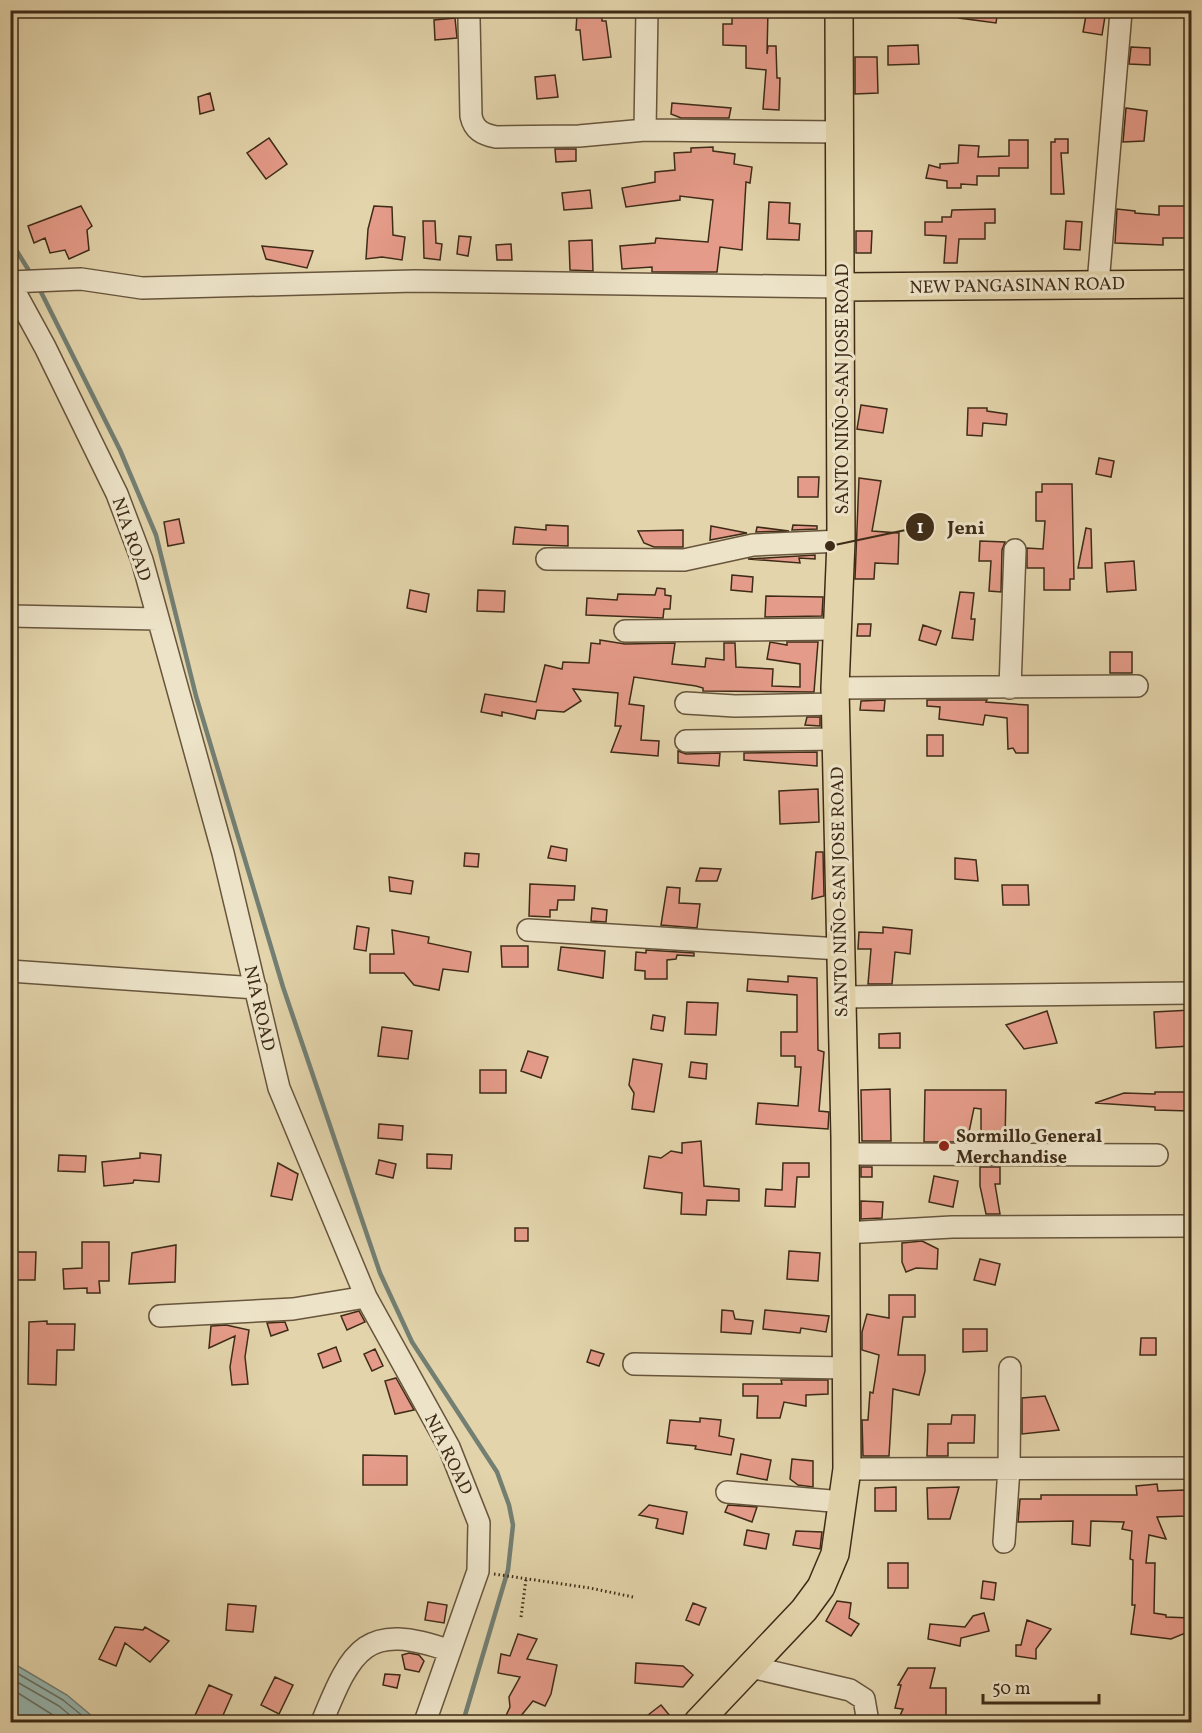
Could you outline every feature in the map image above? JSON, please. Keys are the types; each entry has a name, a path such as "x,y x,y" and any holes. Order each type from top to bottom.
{"main road":[{"name":"SANTO NIÑO-SAN JOSE ROAD","path":"698,1722 804,1610 821,1587 835,1554 847,1469 836,696 842,541 839,10"},
{"name":"NEW PANGASINAN ROAD","path":"842,287 1191,284"}],"street":[{"path":"645,130 647,10"},
{"path":"1098,284 1121,12"},
{"path":"469,19 471,116 474,126 484,134 496,137 579,136 645,130 840,132"},
{"path":"10,283 81,279 142,288 415,281 842,287"},
{"name":"NIA ROAD","path":"10,283 45,347 117,494 142,560 223,853 279,1088 366,1298 449,1447 471,1497 479,1524 478,1571 425,1722"},
{"path":"547,559 684,560 753,545 842,541"},
{"path":"1010,688 1016,550"},
{"path":"10,616 158,619"},
{"path":"625,632 839,629"},
{"path":"686,703 735,706 836,696 1010,688 1137,686"},
{"path":"686,741 837,739"},
{"path":"528,930 840,949"},
{"path":"10,970 256,988"},
{"path":"841,997 1191,993"},
{"path":"844,1154 1157,1155"},
{"path":"844,1233 963,1227 1191,1226"},
{"path":"160,1316 293,1309 366,1298"},
{"path":"634,1364 846,1368"},
{"path":"1004,1542 1009,1468 1010,1368"},
{"path":"847,1469 1191,1468"},
{"path":"727,1492 843,1502"},
{"path":"322,1722 343,1672 359,1653 380,1641 404,1638 450,1651"},
{"path":"751,1667 850,1690 864,1699 868,1722"}],"path":[{"path":"501,1575 633,1597"},
{"path":"521,1617 526,1579"}],"water":[{"path":"11,1662 67,1695 99,1722 11,1722"}],"building":[{"path":"732,10 768,10 767,54 768,46 776,46 777,78 780,78 779,110 763,109 766,70 746,68 746,46 723,45 723,24 732,24"},
{"path":"960,10 998,10 996,23 959,18"},
{"path":"1087,10 1106,10 1102,35 1083,32"},
{"path":"577,14 602,15 602,21 606,21 611,57 583,60 580,30 576,30"},
{"path":"455,18 457,38 435,40 434,20"},
{"path":"918,45 919,64 888,65 888,46"},
{"path":"1131,47 1150,48 1150,65 1129,64"},
{"path":"855,57 877,57 878,93 855,94"},
{"path":"555,75 558,97 537,99 535,77"},
{"path":"210,93 214,110 200,114 198,97"},
{"path":"672,103 731,108 729,118 681,118 671,114"},
{"path":"1126,108 1147,111 1144,141 1123,142"},
{"path":"269,138 287,164 266,179 247,153"},
{"path":"1055,139 1068,139 1068,153 1061,153 1064,194 1051,194 1051,142 1055,142"},
{"path":"1009,140 1028,140 1028,168 999,168 999,176 977,176 977,185 961,184 961,188 947,188 947,181 926,178 929,165 940,168 940,164 958,163 959,145 979,146 978,157 1009,156"},
{"path":"713,147 713,151 735,154 734,164 752,167 750,183 746,182 742,250 720,247 717,272 652,272 652,267 622,269 620,246 655,243 656,238 708,242 713,200 680,196 680,200 626,207 622,188 655,182 655,172 675,170 674,153 691,152 691,148"},
{"path":"555,149 576,149 576,161 556,162"},
{"path":"590,190 592,208 564,210 562,193"},
{"path":"769,202 790,203 789,223 800,224 799,240 767,239"},
{"path":"81,206 92,226 87,230 89,250 69,259 65,250 50,253 45,238 34,243 28,226"},
{"path":"374,206 392,207 393,235 405,237 402,260 382,257 366,259 368,229"},
{"path":"1159,206 1191,206 1191,238 1163,238 1163,245 1115,243 1117,209 1159,215"},
{"path":"995,209 995,223 985,223 985,239 959,239 957,263 944,263 946,236 925,235 925,222 942,222 942,217 951,217 952,210"},
{"path":"423,221 435,221 436,243 442,244 440,260 424,258"},
{"path":"1066,221 1082,222 1080,250 1064,249"},
{"path":"856,231 872,231 871,253 856,253"},
{"path":"459,236 471,237 468,256 457,254"},
{"path":"592,240 593,271 570,270 569,241"},
{"path":"511,244 512,260 497,260 496,245"},
{"path":"262,246 313,251 307,268 266,259"},
{"path":"861,405 887,409 883,433 857,429"},
{"path":"968,408 987,408 987,411 1007,414 1006,425 983,423 982,436 967,435"},
{"path":"1099,458 1114,461 1111,477 1096,474"},
{"path":"798,477 819,477 818,497 798,497"},
{"path":"859,478 881,481 872,531 899,533 898,564 875,563 874,579 855,579"},
{"path":"1042,484 1072,484 1074,579 1070,579 1070,590 1044,590 1044,568 1027,568 1027,548 1043,549 1045,521 1036,521 1036,492 1042,492"},
{"path":"179,519 184,543 168,546 164,522"},
{"path":"546,525 568,526 568,546 513,544 515,527 546,530"},
{"path":"793,525 817,526 817,529 792,530"},
{"path":"711,526 747,533 710,540"},
{"path":"757,527 789,531 756,532"},
{"path":"1086,528 1091,529 1092,568 1078,568"},
{"path":"683,530 683,547 654,547 644,543 638,531"},
{"path":"980,541 1005,542 1002,550 1001,592 989,591 991,561 979,561"},
{"path":"815,555 815,559 799,558 800,563 748,559"},
{"path":"1134,561 1136,590 1107,592 1105,563"},
{"path":"732,575 753,577 752,592 731,590"},
{"path":"657,588 665,589 665,595 671,596 670,609 664,609 663,618 586,615 587,598 617,600 618,594 655,595"},
{"path":"410,590 429,594 426,612 407,608"},
{"path":"478,590 505,591 504,612 477,611"},
{"path":"960,592 974,593 971,619 975,619 973,640 952,638"},
{"path":"766,596 823,597 822,616 765,617"},
{"path":"858,624 871,624 870,636 857,636"},
{"path":"923,625 941,631 936,645 919,640"},
{"path":"600,640 625,644 675,643 672,664 705,667 706,658 724,660 724,643 735,643 736,667 773,669 772,686 800,687 800,664 767,659 770,642 787,645 787,642 818,642 814,692 703,691 703,688 696,686 634,677 629,704 644,706 641,740 659,741 658,756 611,752 621,726 615,726 618,693 573,689 581,701 564,712 537,710 535,719 502,712 502,716 481,712 485,694 536,702 545,665 562,669 563,662 589,663 591,643 600,644"},
{"path":"1110,652 1132,652 1132,673 1110,673"},
{"path":"885,700 884,711 860,710 861,701"},
{"path":"927,700 987,700 986,702 1028,705 1028,753 1016,753 1013,748 1008,749 1007,718 985,715 983,725 939,719 940,707 927,706"},
{"path":"807,717 820,717 820,726 805,725"},
{"path":"927,735 943,735 943,756 927,756"},
{"path":"678,751 686,754 720,753 719,766 678,763"},
{"path":"817,752 817,766 744,760 744,753"},
{"path":"818,789 819,822 780,824 779,791"},
{"path":"551,846 567,849 566,861 548,858"},
{"path":"816,852 823,852 824,896 812,899"},
{"path":"465,853 479,854 478,867 464,866"},
{"path":"955,858 976,860 978,881 955,879"},
{"path":"700,868 721,869 717,881 696,881"},
{"path":"389,877 413,881 411,894 390,891"},
{"path":"530,884 575,886 574,900 558,900 557,910 550,910 550,917 529,916"},
{"path":"1002,885 1028,885 1029,905 1003,905"},
{"path":"667,887 680,888 679,903 700,904 697,928 661,925"},
{"path":"592,908 607,910 606,922 591,921"},
{"path":"357,926 369,928 366,951 354,949"},
{"path":"883,927 912,930 910,954 895,952 892,984 868,984 871,949 858,949 859,932 883,933"},
{"path":"392,930 429,937 428,943 471,952 468,972 443,969 439,990 414,985 404,973 370,973 370,954 394,954"},
{"path":"501,946 528,946 528,967 502,967"},
{"path":"561,947 605,951 603,978 558,970"},
{"path":"646,950 694,953 694,956 677,955 676,959 667,960 667,979 645,979 645,971 635,970 636,952 646,953"},
{"path":"788,976 817,978 818,1050 824,1052 819,1111 829,1112 828,1129 756,1124 758,1103 798,1106 801,1067 795,1067 795,1056 781,1056 781,1032 797,1032 797,995 747,991 748,979 788,982"},
{"path":"687,1002 718,1003 716,1035 685,1034"},
{"path":"1191,1010 1191,1046 1156,1048 1154,1012"},
{"path":"1047,1011 1057,1043 1024,1049 1006,1025"},
{"path":"653,1015 665,1017 663,1031 651,1029"},
{"path":"382,1027 412,1031 408,1059 378,1056"},
{"path":"900,1033 900,1048 879,1048 879,1034"},
{"path":"528,1051 548,1057 541,1078 521,1071"},
{"path":"633,1059 662,1064 654,1112 632,1109 634,1093 629,1085"},
{"path":"691,1062 707,1064 706,1079 689,1077"},
{"path":"480,1070 506,1070 506,1093 480,1093"},
{"path":"890,1089 891,1141 862,1141 861,1090"},
{"path":"925,1090 1006,1090 1005,1142 981,1142 981,1109 974,1108 969,1132 957,1132 957,1142 924,1142"},
{"path":"1155,1092 1191,1092 1191,1111 1155,1110 1155,1107 1095,1103 1124,1093 1155,1094"},
{"path":"379,1124 403,1126 402,1140 378,1138"},
{"path":"701,1141 704,1186 739,1189 739,1201 707,1200 706,1215 681,1214 682,1193 644,1188 649,1156 661,1158 671,1151 682,1153 682,1143"},
{"path":"140,1153 161,1155 159,1182 134,1180 133,1183 104,1186 102,1162 140,1158"},
{"path":"427,1154 452,1155 451,1169 427,1168"},
{"path":"59,1155 86,1156 85,1172 58,1171"},
{"path":"379,1160 396,1164 393,1178 376,1174"},
{"path":"278,1163 298,1174 292,1200 271,1196"},
{"path":"783,1163 809,1163 809,1177 797,1177 795,1207 765,1206 766,1189 782,1190"},
{"path":"861,1167 872,1167 872,1177 861,1177"},
{"path":"980,1167 1000,1167 1000,1184 995,1184 1000,1214 986,1214 980,1186"},
{"path":"934,1176 958,1181 953,1207 929,1202"},
{"path":"861,1201 883,1202 882,1218 861,1219"},
{"path":"515,1228 528,1228 528,1241 515,1241"},
{"path":"922,1241 938,1249 937,1269 916,1268 906,1272 902,1262 902,1243"},
{"path":"82,1242 109,1242 109,1281 99,1281 100,1293 87,1293 87,1288 64,1289 63,1269 82,1268"},
{"path":"176,1245 175,1282 129,1284 132,1253"},
{"path":"789,1251 820,1253 818,1281 787,1279"},
{"path":"16,1252 36,1252 35,1280 15,1280"},
{"path":"980,1259 1000,1264 995,1285 974,1280"},
{"path":"889,1295 915,1295 915,1317 903,1317 898,1355 925,1355 925,1371 919,1395 893,1389 889,1456 863,1456 862,1420 868,1420 870,1392 873,1393 879,1355 862,1350 862,1332 867,1314 889,1318"},
{"path":"722,1310 733,1311 735,1319 753,1321 751,1334 721,1332"},
{"path":"765,1310 829,1316 826,1332 801,1328 800,1333 763,1329"},
{"path":"359,1311 365,1322 347,1330 341,1316"},
{"path":"47,1321 47,1324 75,1324 74,1350 57,1350 56,1385 28,1384 29,1322"},
{"path":"285,1322 288,1330 271,1336 267,1323"},
{"path":"226,1325 249,1330 245,1357 248,1384 232,1385 230,1367 235,1336 209,1348 211,1326"},
{"path":"963,1329 987,1329 987,1351 963,1352"},
{"path":"1141,1338 1156,1338 1156,1355 1140,1355"},
{"path":"336,1347 341,1361 323,1368 318,1354"},
{"path":"375,1349 383,1366 372,1371 364,1354"},
{"path":"591,1350 604,1354 599,1366 587,1362"},
{"path":"396,1378 414,1410 395,1414 385,1381"},
{"path":"781,1380 828,1380 828,1394 806,1395 806,1406 784,1402 780,1418 757,1418 758,1396 743,1396 743,1384 782,1384"},
{"path":"1045,1396 1059,1430 1022,1434 1022,1398"},
{"path":"952,1415 975,1415 974,1443 948,1443 948,1456 927,1456 928,1424 951,1424"},
{"path":"700,1418 721,1420 719,1436 734,1439 731,1455 695,1449 696,1446 667,1443 670,1420 700,1422"},
{"path":"741,1454 771,1460 767,1480 737,1474"},
{"path":"363,1455 407,1456 407,1485 363,1485"},
{"path":"792,1459 813,1461 813,1487 798,1485 790,1479"},
{"path":"1157,1484 1158,1491 1185,1490 1186,1516 1157,1517 1166,1539 1149,1535 1146,1563 1155,1563 1154,1613 1166,1615 1166,1617 1191,1618 1191,1627 1188,1632 1171,1639 1131,1634 1135,1605 1132,1605 1133,1560 1130,1559 1132,1531 1122,1529 1124,1522 1091,1521 1090,1546 1072,1544 1073,1521 1018,1522 1020,1499 1041,1499 1041,1495 1137,1495 1136,1486"},
{"path":"896,1487 896,1511 875,1511 875,1488"},
{"path":"959,1487 950,1519 928,1519 927,1488"},
{"path":"649,1505 687,1512 683,1534 656,1528 658,1519 639,1515"},
{"path":"728,1505 757,1507 752,1522 725,1512"},
{"path":"747,1530 769,1534 766,1549 744,1545"},
{"path":"796,1531 822,1532 820,1549 793,1545"},
{"path":"888,1563 908,1563 908,1588 888,1588"},
{"path":"983,1581 996,1583 994,1600 981,1598"},
{"path":"837,1601 851,1603 849,1618 859,1624 851,1636 826,1621"},
{"path":"428,1602 447,1605 444,1623 425,1620"},
{"path":"693,1603 706,1608 699,1625 686,1620"},
{"path":"228,1604 256,1606 253,1632 226,1630"},
{"path":"984,1613 989,1631 961,1638 960,1646 928,1639 930,1624 965,1627 973,1616"},
{"path":"1027,1620 1051,1629 1036,1649 1036,1659 1016,1656 1016,1645 1021,1645"},
{"path":"115,1627 143,1630 145,1627 169,1641 150,1662 125,1643 116,1666 99,1659"},
{"path":"518,1634 537,1639 527,1659 557,1665 551,1694 545,1706 533,1701 516,1722 503,1722 510,1707 509,1697 520,1677 498,1673 501,1654 510,1656"},
{"path":"409,1653 419,1655 424,1661 419,1672 405,1669 402,1655"},
{"path":"636,1663 683,1666 693,1675 683,1687 635,1683"},
{"path":"908,1668 935,1668 930,1688 946,1688 946,1722 897,1722 903,1709 895,1708 901,1685 898,1685"},
{"path":"385,1674 400,1675 397,1688 383,1685"},
{"path":"275,1677 293,1685 279,1714 261,1705"},
{"path":"209,1685 232,1695 220,1722 192,1722"},
{"path":"661,1705 675,1722 639,1722"}],"waterway":[{"path":"10,240 31,274"},
{"path":"39,288 120,450 156,535 196,696 283,987 380,1273 412,1342 497,1472 509,1505 513,1525 508,1570 463,1722"}],"place":[{"name":"Jeni","path":"830,546"},
{"name":"Sormillo General Merchandise","path":"944,1146"}]}
